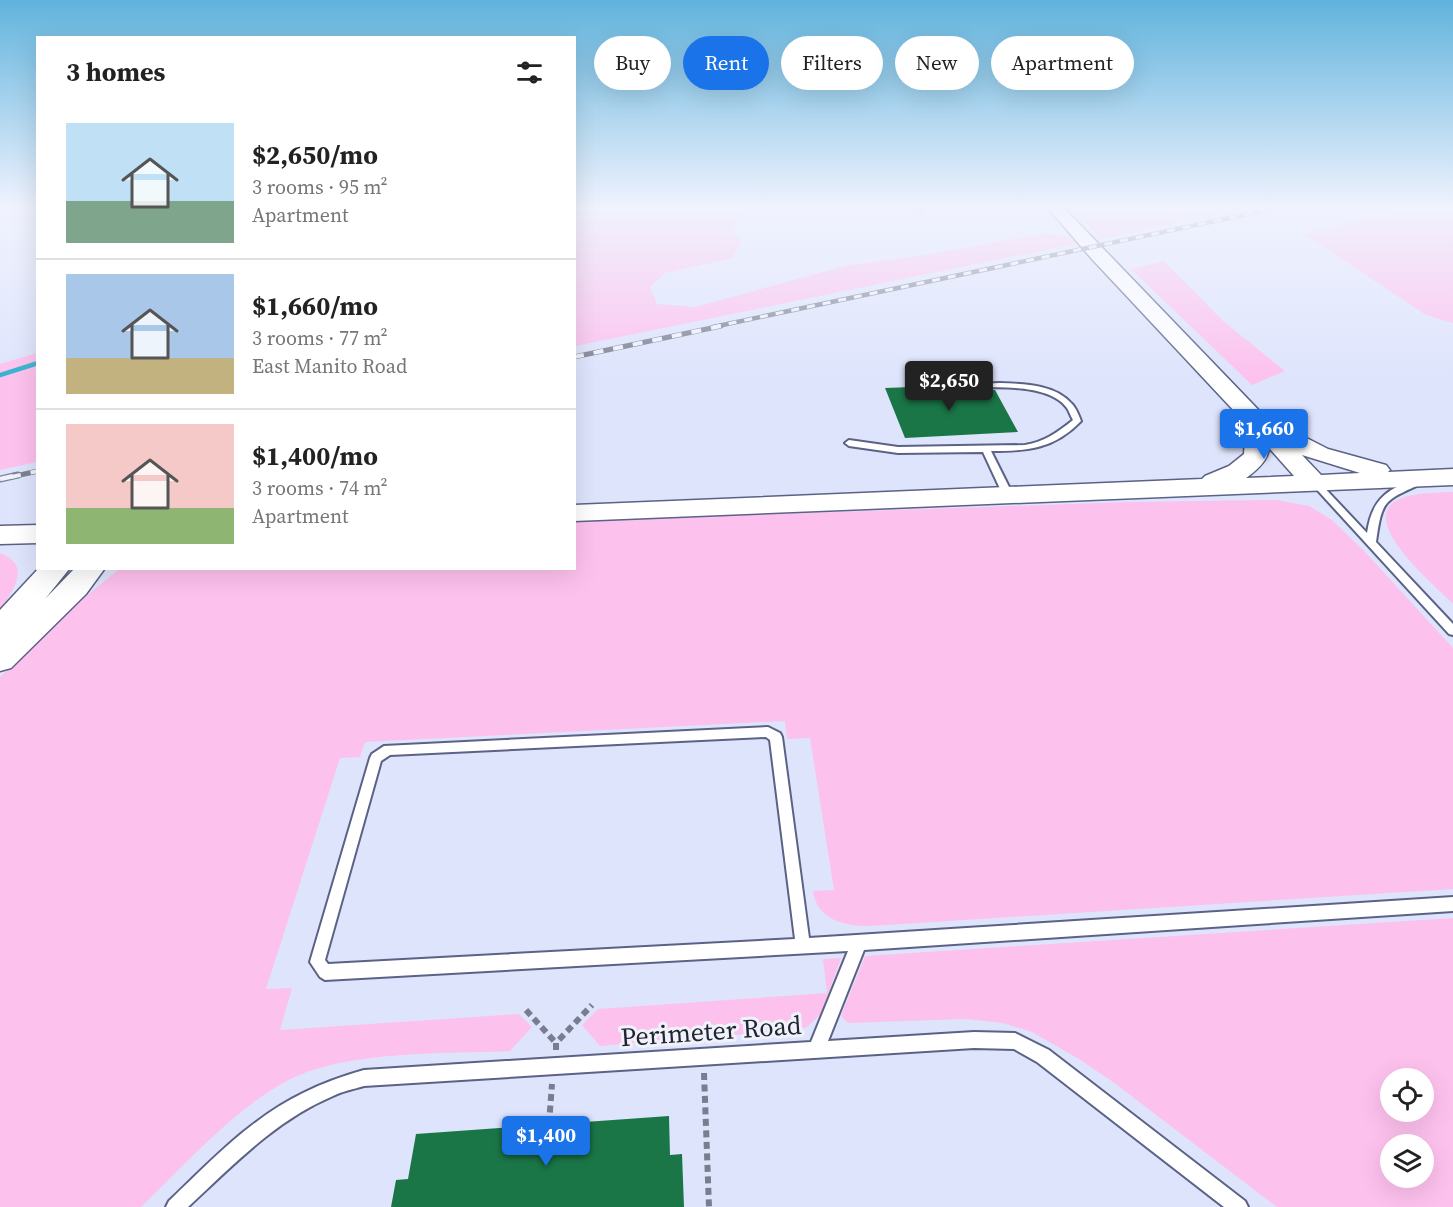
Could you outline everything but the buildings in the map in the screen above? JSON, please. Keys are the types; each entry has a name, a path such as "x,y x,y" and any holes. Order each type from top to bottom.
{"main road":[{"path":"1108,265 1314,482"},
{"path":"1245,409 1280,434 1319,453 1366,467 1427,478"},
{"path":"1182,488 1226,478 1242,470 1251,462 1256,455 1257,436 1245,409"},
{"path":"576,513 1453,477"},
{"path":"0,535 36,534"},
{"path":"0,628 74,575 98,570"},
{"path":"0,659 74,575"}],"lane":[{"path":"849,443 898,450 1037,448 1058,437 1077,421 1075,410 1061,397 1037,388 1007,385 945,387"},
{"path":"986,449 1008,495"},
{"path":"1371,542 1374,514 1381,501 1427,478"},
{"path":"1314,482 1453,631"},
{"path":"803,945 776,737 768,732 388,750 376,758 317,962 325,972 859,943 1453,904"},
{"path":"816,1050 859,943"},
{"name":"Perimeter Road","path":"175,1207 248,1141 291,1110 328,1089 364,1078 974,1040 1015,1041 1043,1056 1239,1207"}],"path":[{"path":"526,1010 556,1046 592,1005"},
{"path":"704,1067 709,1207"},
{"path":"549,1124 552,1084"}],"shaded area":[{"path":"576,265 700,265 665,273 650,287 657,304 695,307 845,266 970,265 576,346"},
{"path":"1146,265 1168,265 1223,321 1285,371 1252,385 1131,269"},
{"path":"1351,265 1453,265 1453,323 1426,315"},
{"path":"36,353 36,462 0,470 0,364"},
{"path":"1453,492 1453,604 1402,551 1391,535 1386,520 1389,507 1402,498"},
{"path":"1277,500 1309,506 1332,520 1365,552 1453,648 1453,889 870,926 851,925 826,915 816,901 813,891 834,890 810,738 787,739 785,721 365,742 360,757 340,758 266,989 292,988 280,1030 519,1014 532,1027 510,1051 364,1059 335,1064 285,1082 228,1123 141,1207 0,1207 0,677 77,604 118,570 576,570 576,521 1129,502"},
{"path":"0,553 10,558 18,571 15,586 0,609"},
{"path":"1453,918 1453,1207 1277,1207 1113,1082 1032,1032 1003,1023 966,1019 848,1023 841,1016 865,956"},
{"path":"841,958 821,1014 807,1027 795,1030 600,1046 582,1025 598,1009 827,993 823,959"}],"waterway":[{"path":"0,375 36,364"}],"railway":[{"path":"713,327 1005,265"},
{"path":"576,357 721,326"},
{"path":"11,477 36,471"},
{"path":"0,479 18,475"}]}
